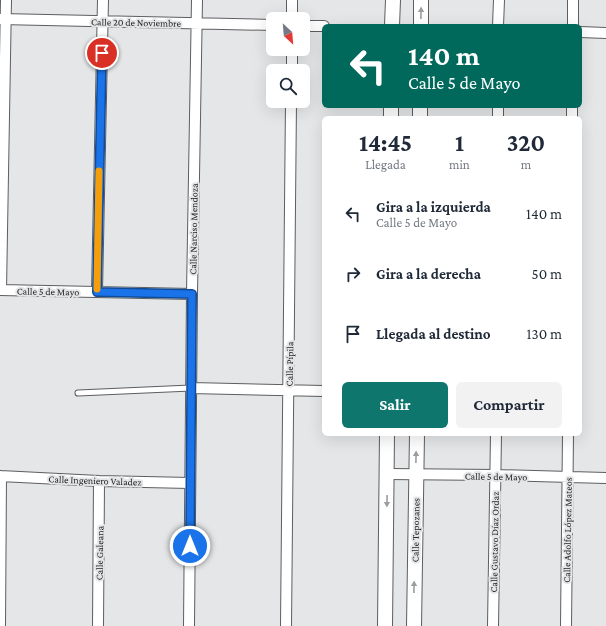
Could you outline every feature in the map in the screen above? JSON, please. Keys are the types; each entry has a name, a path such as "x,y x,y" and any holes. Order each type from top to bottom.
{"main road":[{"path":"392,24 393,0"},
{"path":"421,0 421,24"},
{"path":"385,626 387,436"},
{"name":"Calle Tepozanes","path":"414,626 417,436"}],"street":[{"path":"0,290 3,19 6,0"},
{"path":"97,292 103,0"},
{"name":"Calle Narciso Mendoza","path":"189,626 192,294 197,0"},
{"path":"292,0 292,12"},
{"path":"498,24 499,0"},
{"path":"573,0 573,24"},
{"name":"Calle 20 de Noviembre","path":"3,19 266,25"},
{"path":"310,26 322,26"},
{"path":"582,32 606,33"},
{"name":"Calle Pípila","path":"286,626 291,108"},
{"name":"Calle 5 de Mayo","path":"0,290 192,294"},
{"path":"191,388 322,391"},
{"name":"Calle Gustavo Díaz Ordaz","path":"493,626 496,436"},
{"name":"Calle Adolfo López Mateos","path":"566,626 568,436"},
{"name":"Calle 5 de Mayo","path":"387,474 606,478"},
{"path":"0,626 1,476"},
{"name":"Calle Ingeniero Valadez","path":"1,476 99,481 190,483"},
{"name":"Calle Galeana","path":"98,626 99,481"}],"lane":[{"path":"78,393 191,388"}],"slow traffic":[{"path":"97,289 99,171"}],"route":[{"path":"102,53 97,292 192,294 190,546"}]}
